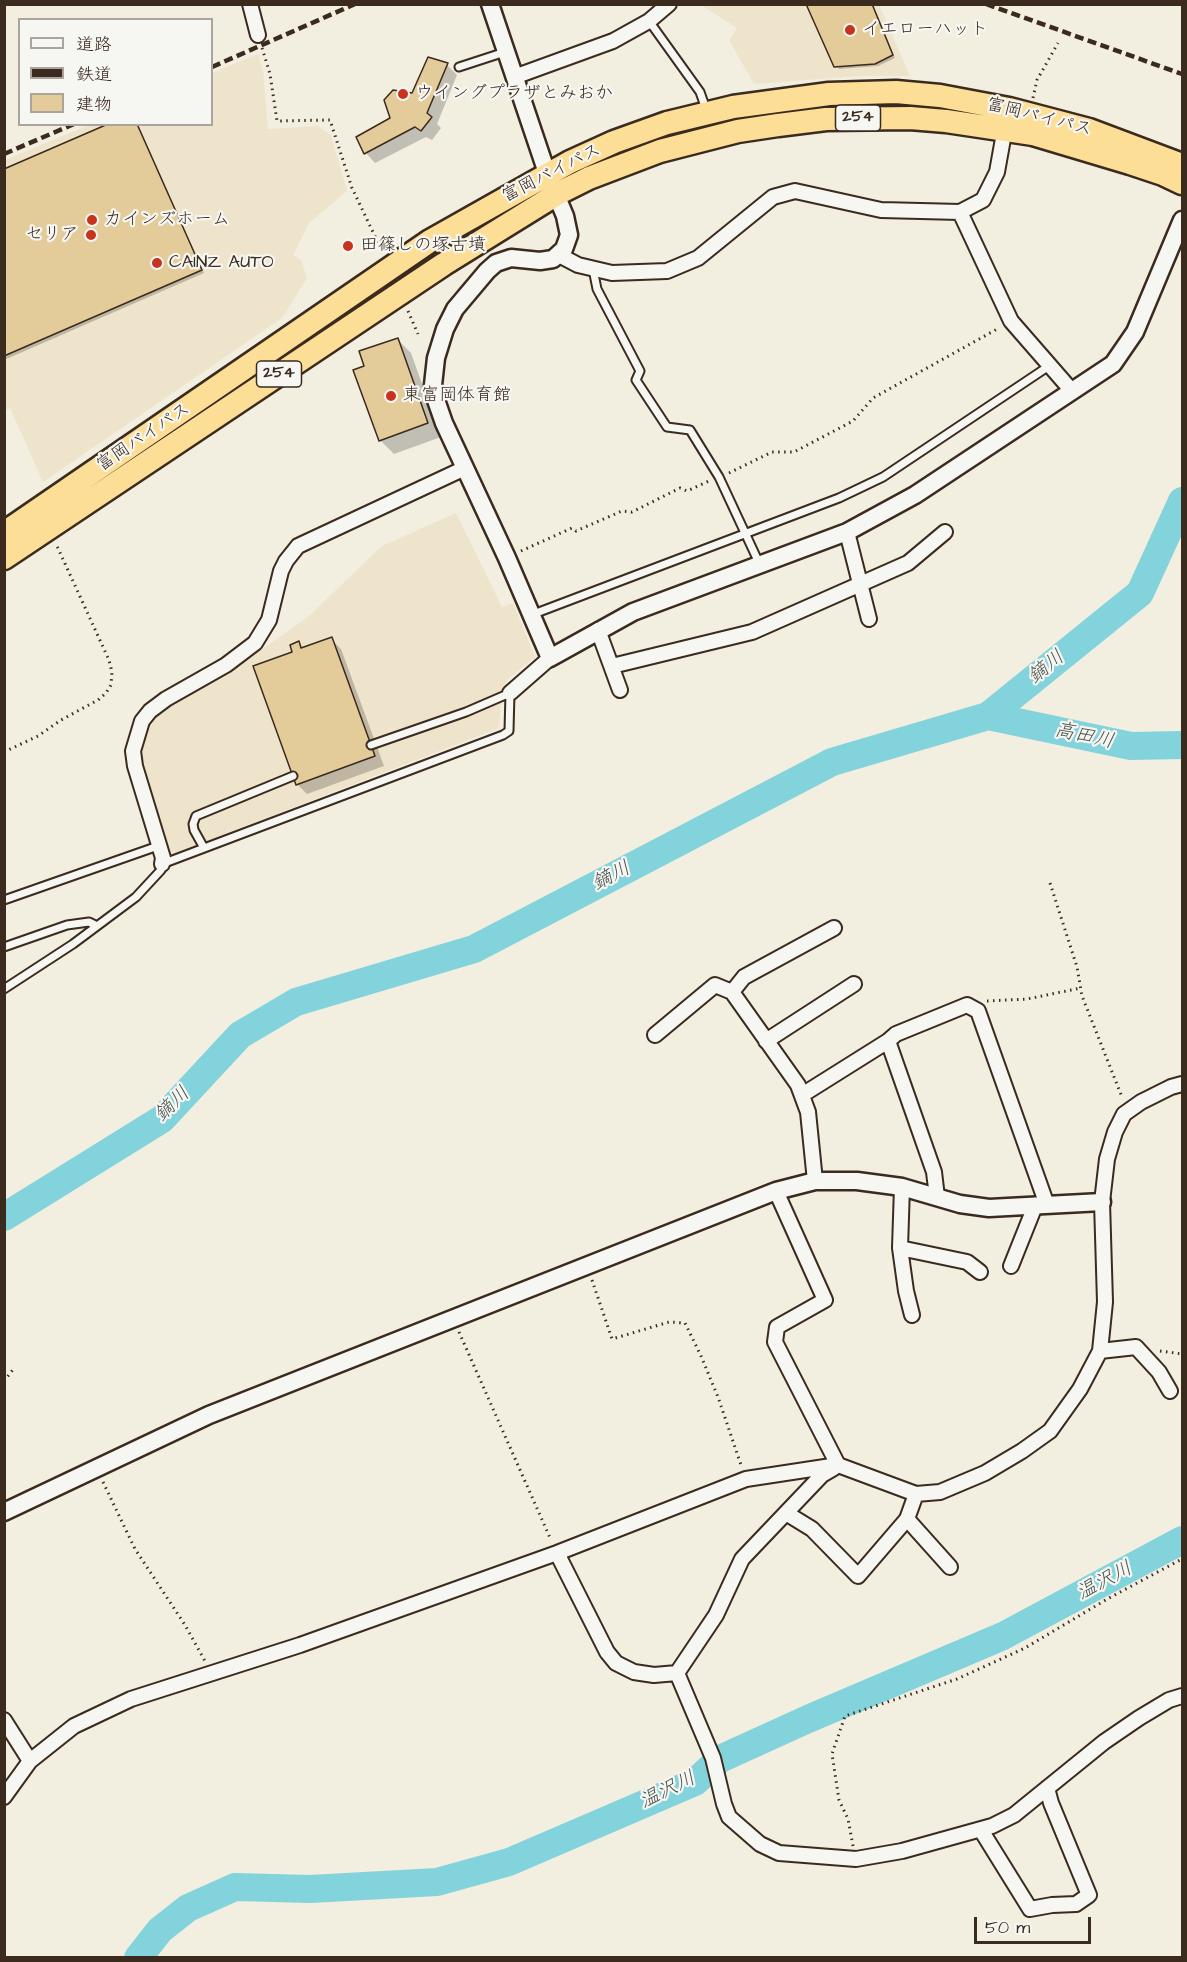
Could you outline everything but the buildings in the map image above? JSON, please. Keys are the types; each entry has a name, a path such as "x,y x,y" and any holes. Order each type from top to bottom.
{"highway":[{"name":"富岡バイパス","path":"4,558 444,264 552,184 614,142 667,123 707,112 774,100 829,94 940,96 1014,117 1089,130 1174,170"},
{"name":"富岡バイパス","path":"4,533 430,241 552,184 589,178 660,151 738,131 778,125 826,119 1014,117"}],"street":[{"path":"250,4 258,35"},
{"path":"490,4 569,230 567,243 559,255 547,261 511,258 496,263 468,293 455,309 445,329 436,358 434,392 444,423 507,558 550,658"},
{"path":"514,77 613,41 649,21 669,4"},
{"path":"559,255 578,266 612,273 667,271 698,258 773,197 795,191 881,210 960,212 983,200 997,172 1014,117"},
{"path":"960,212 1011,321 1072,391"},
{"path":"510,693 550,658 633,612 847,532 915,495 1113,364 1135,332 1182,220"},
{"path":"162,864 132,752 141,721 166,699 226,665 255,643 268,620 281,571 298,546 465,468"},
{"path":"847,532 869,619"},
{"path":"612,666 752,632 908,563 945,532"},
{"path":"598,630 620,690"},
{"path":"732,992 744,978 834,928"},
{"path":"766,1041 854,984"},
{"path":"655,1035 715,985 732,992 798,1085 808,1112 815,1181"},
{"path":"802,1095 896,1034 967,1005 978,1011 1041,1205 1011,1266"},
{"path":"888,1041 934,1172 938,1197"},
{"path":"4,1797 30,1761 74,1726 131,1699 300,1645 556,1553 746,1479 838,1465 916,1494 940,1492 985,1473 1022,1451 1050,1431 1080,1389 1100,1350 1105,1302 1102,1202 1107,1159 1115,1132 1127,1112 1141,1102 1182,1084"},
{"path":"4,1512 209,1415 776,1191 815,1181 857,1181 902,1187 960,1204 989,1208 1102,1202"},
{"path":"902,1187 900,1248 906,1292 912,1315"},
{"path":"776,1191 825,1300 777,1327 776,1342 838,1465"},
{"path":"900,1248 967,1262 980,1272"},
{"path":"1100,1350 1136,1347 1159,1372 1170,1391"},
{"path":"556,1553 607,1652 616,1663 634,1672 654,1676 677,1673 716,1615 742,1559 822,1475 838,1465"},
{"path":"786,1513 812,1529 858,1576 907,1519 916,1494"},
{"path":"907,1519 950,1567"},
{"path":"677,1673 713,1758 729,1817 760,1844 779,1853 856,1859 902,1851 992,1826 1014,1815 1104,1742 1139,1718 1169,1700 1182,1696"},
{"path":"4,1720 30,1761"},
{"path":"981,1830 1029,1909 1076,1904 1089,1895 1047,1788"}],"lane":[{"path":"649,21 700,92 707,112"},
{"path":"459,67 506,52"},
{"path":"593,269 597,289 640,371 636,380 667,427 690,430 719,477 760,565"},
{"path":"531,615 839,498 883,477 1049,366"},
{"path":"4,989 73,944 136,897 161,870 162,864 503,735 509,731 510,693 466,712 371,745"},
{"path":"204,848 194,830 193,824 196,816 293,776"},
{"path":"4,900 158,846"},
{"path":"4,946 68,925 89,922 97,926"}],"path":[{"path":"1014,117 1058,43"},
{"path":"264,54 270,74 277,121 330,120 352,188 381,249"},
{"path":"408,311 418,334"},
{"path":"507,558 572,528 576,531 622,511 632,512 680,488 687,491 772,452 794,452 853,421 873,398 1011,321"},
{"path":"4,752 38,736 61,720 98,700 111,685 112,672 109,660 60,550 46,529"},
{"path":"1050,883 1077,967 1081,988 1127,1112"},
{"path":"967,1005 986,1001 1027,999 1081,988"},
{"path":"587,1266 612,1339 669,1322 685,1323 718,1397 746,1479"},
{"path":"453,1319 556,1553"},
{"path":"4,1381 15,1367"},
{"path":"96,1468 135,1549 185,1625 212,1673"},
{"path":"856,1859 848,1819 839,1800 832,1754 845,1716 957,1679 1025,1648 1109,1598 1182,1559"}],"shaded area":[{"path":"701,5 879,5 910,76 860,76 754,84 729,40 737,28"},
{"path":"258,54 263,71 268,129 318,126 331,135 347,191 309,223 293,255 301,260 307,278 282,318 43,482 10,408 5,410 5,160 87,126 213,126 213,73"},
{"path":"456,513 502,607 513,603 535,657 507,680 501,703 499,728 168,856 140,760 143,733 149,723 157,714 176,701 247,660 308,617 382,546"}],"waterway":[{"name":"鏑川","path":"4,1217 162,1119 240,1035 296,1002 474,949 832,762 988,716 1140,593 1182,501"},
{"name":"高田川","path":"988,716 1131,746 1182,745"},
{"name":"温沢川","path":"138,1958 160,1930 188,1908 235,1887 310,1889 437,1882 509,1862 695,1782 720,1759 1003,1636 1182,1540"}],"railway":[{"path":"213,67 355,4"},
{"path":"986,4 1182,74"},
{"path":"4,154 69,126"}],"place":[{"name":"イエローハット","path":"850,30"},
{"name":"ウイングプラザとみおか","path":"403,94"},
{"name":"カインズホーム","path":"92,220"},
{"name":"セリア","path":"91,235"},
{"name":"田篠しの塚古墳","path":"348,246"},
{"name":"CAINZ AUTO","path":"157,263"},
{"name":"東富岡体育館","path":"391,396"}]}
